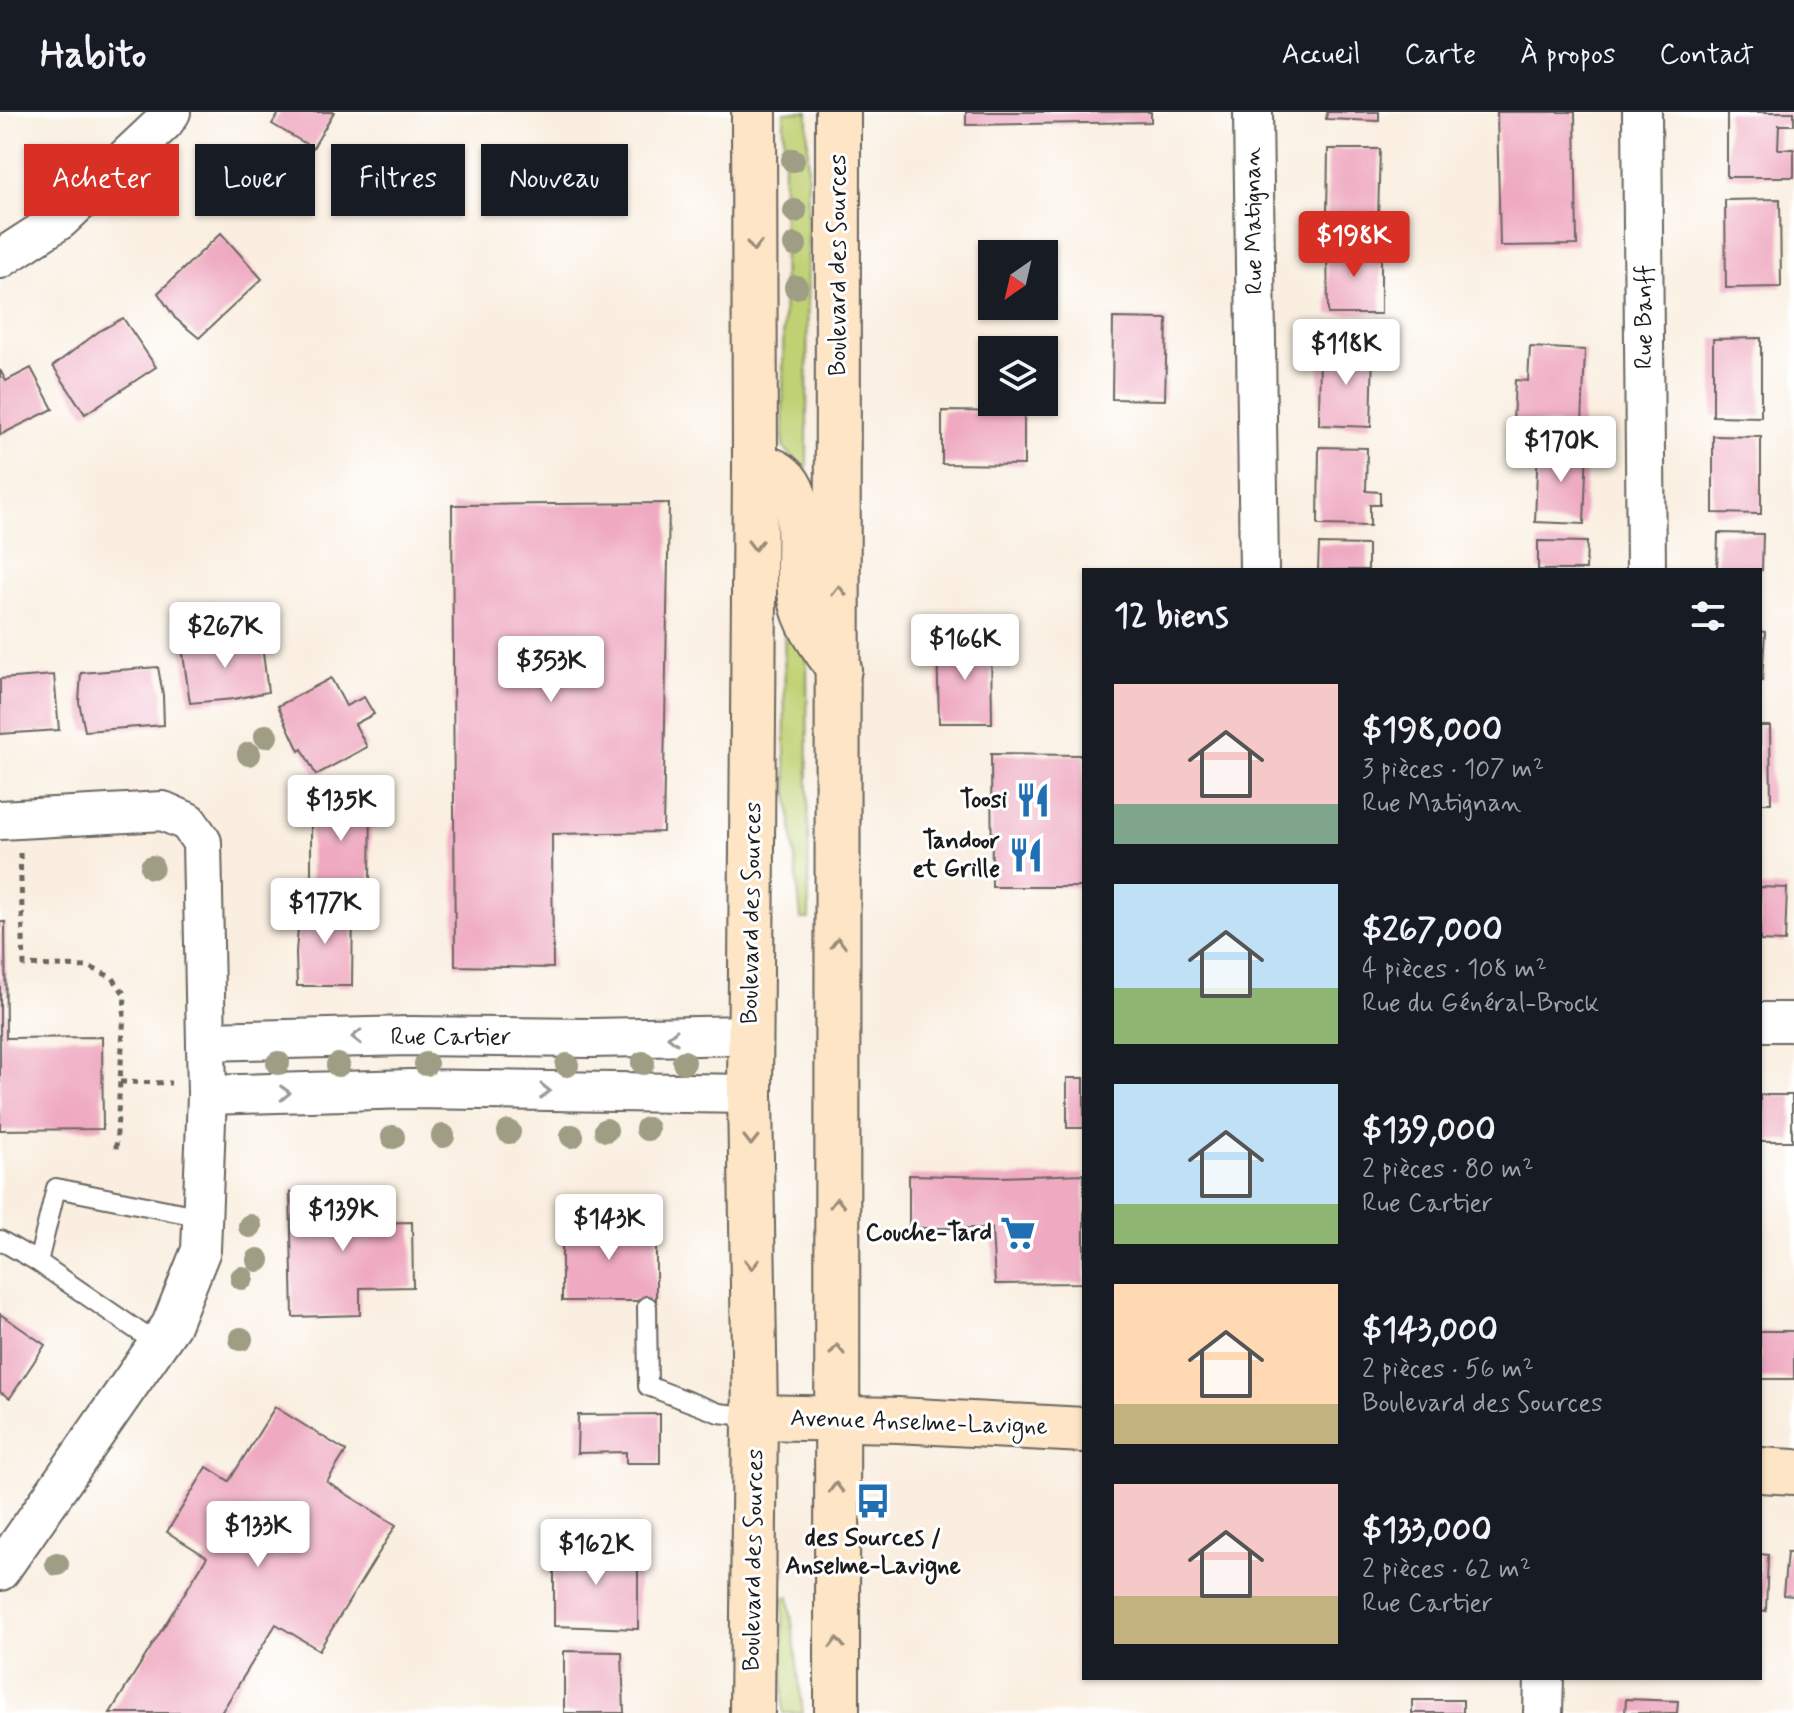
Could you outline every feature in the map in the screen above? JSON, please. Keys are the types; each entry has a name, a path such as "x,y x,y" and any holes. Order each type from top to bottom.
{"main road":[{"name":"Boulevard des Sources","path":"752,1713 755,1417 750,1094 755,467 754,112"},
{"name":"Boulevard des Sources","path":"837,1713 838,112"},
{"path":"755,467 769,469 788,482 792,489 798,521 802,605 814,632 839,669"},
{"name":"Avenue Anselme-Lavigne","path":"755,1417 1082,1430"},
{"path":"1762,1470 1794,1472"}],"street":[{"path":"0,259 60,220 171,112"},
{"name":"Rue Matignan","path":"1253,112 1259,568"},
{"name":"Rue Banff","path":"1642,112 1646,568"},
{"path":"0,1571 171,1325 201,1250 207,1089 202,842 188,822 163,811 9,818"},
{"path":"1762,1022 1794,1022"},
{"name":"Rue Cartier","path":"206,1041 410,1036 590,1038 751,1035"},
{"path":"207,1089 750,1094"},
{"path":"1543,1713 1544,1680"}],"lane":[{"path":"38,1262 56,1188 202,1217"},
{"path":"0,1240 38,1262 157,1344"},
{"path":"647,1306 648,1386 719,1413 755,1417"}],"path":[{"path":"9,818 24,965 90,967 113,978 125,995 116,1149"},
{"path":"120,1082 207,1089"}],"green space":[{"path":"784,112 808,112 807,471 783,447"},
{"path":"784,594 807,660 809,919 801,919 785,758"},
{"path":"783,1597 789,1597 803,1713 783,1713"}],"building":[{"path":"280,112 334,112 315,145 306,144 272,124"},
{"path":"966,112 1151,112 1151,122 966,125"},
{"path":"1327,112 1379,112 1379,121 1326,119"},
{"path":"1497,112 1575,112 1577,245 1500,246"},
{"path":"1727,112 1794,112 1794,125 1779,125 1778,149 1794,149 1794,177 1727,177"},
{"path":"1328,149 1380,149 1378,217 1327,217"},
{"path":"1780,199 1781,287 1726,288 1725,200"},
{"path":"221,233 262,279 199,338 175,318 158,293"},
{"path":"1381,244 1381,314 1328,314 1327,245"},
{"path":"123,318 156,367 85,414 53,366 98,332"},
{"path":"1113,318 1167,319 1165,400 1112,399"},
{"path":"1761,338 1761,417 1713,416 1713,339"},
{"path":"1530,347 1585,350 1582,425 1513,422 1515,380 1528,381"},
{"path":"1320,348 1373,350 1371,427 1319,425"},
{"path":"31,368 53,409 0,435 0,370 6,381"},
{"path":"942,411 978,411 978,416 1024,416 1024,465 942,464"},
{"path":"1713,436 1761,437 1761,514 1713,513"},
{"path":"1538,444 1587,446 1584,524 1535,522"},
{"path":"1319,447 1367,448 1366,491 1380,492 1380,505 1370,505 1370,526 1318,525"},
{"path":"669,503 663,832 552,834 553,968 455,966 452,505"},
{"path":"1718,533 1763,534 1762,570 1717,568"},
{"path":"1538,541 1587,542 1586,568 1538,568"},
{"path":"1319,544 1368,545 1368,568 1318,568"},
{"path":"1762,631 1765,632 1762,681"},
{"path":"261,637 268,692 190,703 182,647"},
{"path":"991,641 992,723 939,723 937,642"},
{"path":"158,667 164,725 85,731 79,702 81,673"},
{"path":"54,675 59,730 0,734 0,679"},
{"path":"331,678 346,706 364,697 374,714 355,724 367,747 316,775 302,749 299,751 278,706"},
{"path":"1762,726 1770,726 1771,803 1762,803"},
{"path":"991,754 1082,755 1082,887 992,887"},
{"path":"341,801 371,804 370,882 341,885 311,882 311,803"},
{"path":"1762,887 1787,888 1785,942 1762,941"},
{"path":"300,904 353,905 352,986 297,986"},
{"path":"0,922 5,922 6,1038 102,1037 103,1129 0,1130"},
{"path":"1067,1078 1082,1078 1082,1128 1067,1128"},
{"path":"1762,1095 1792,1095 1792,1141 1762,1141"},
{"path":"1082,1174 1082,1283 995,1284 992,1228 909,1228 909,1175 1000,1177"},
{"path":"367,1190 368,1223 412,1222 413,1287 360,1288 360,1315 293,1317 290,1192"},
{"path":"562,1222 656,1224 656,1301 562,1301"},
{"path":"0,1314 45,1345 10,1398 0,1392"},
{"path":"1762,1331 1794,1331 1794,1379 1762,1379"},
{"path":"275,1407 346,1451 327,1482 396,1525 319,1650 276,1624 221,1713 110,1713 207,1557 167,1532 207,1467 229,1481"},
{"path":"660,1414 660,1463 626,1463 626,1452 577,1453 578,1415"},
{"path":"554,1547 638,1547 638,1629 554,1626"},
{"path":"1787,1552 1794,1552 1794,1596 1783,1595"},
{"path":"1762,1554 1768,1555 1766,1611 1762,1610"},
{"path":"564,1651 622,1652 624,1713 564,1713"},
{"path":"1626,1699 1678,1701 1677,1713 1625,1713"},
{"path":"1412,1700 1463,1700 1463,1713 1412,1713"}],"place":[{"name":"Toosi","path":"1033,800"},
{"name":"Tandoor et Grille","path":"1026,855"},
{"name":"Couche-Tard","path":"1018,1233"},
{"name":"des Sources / Anselme-Lavigne","path":"873,1501"}]}
